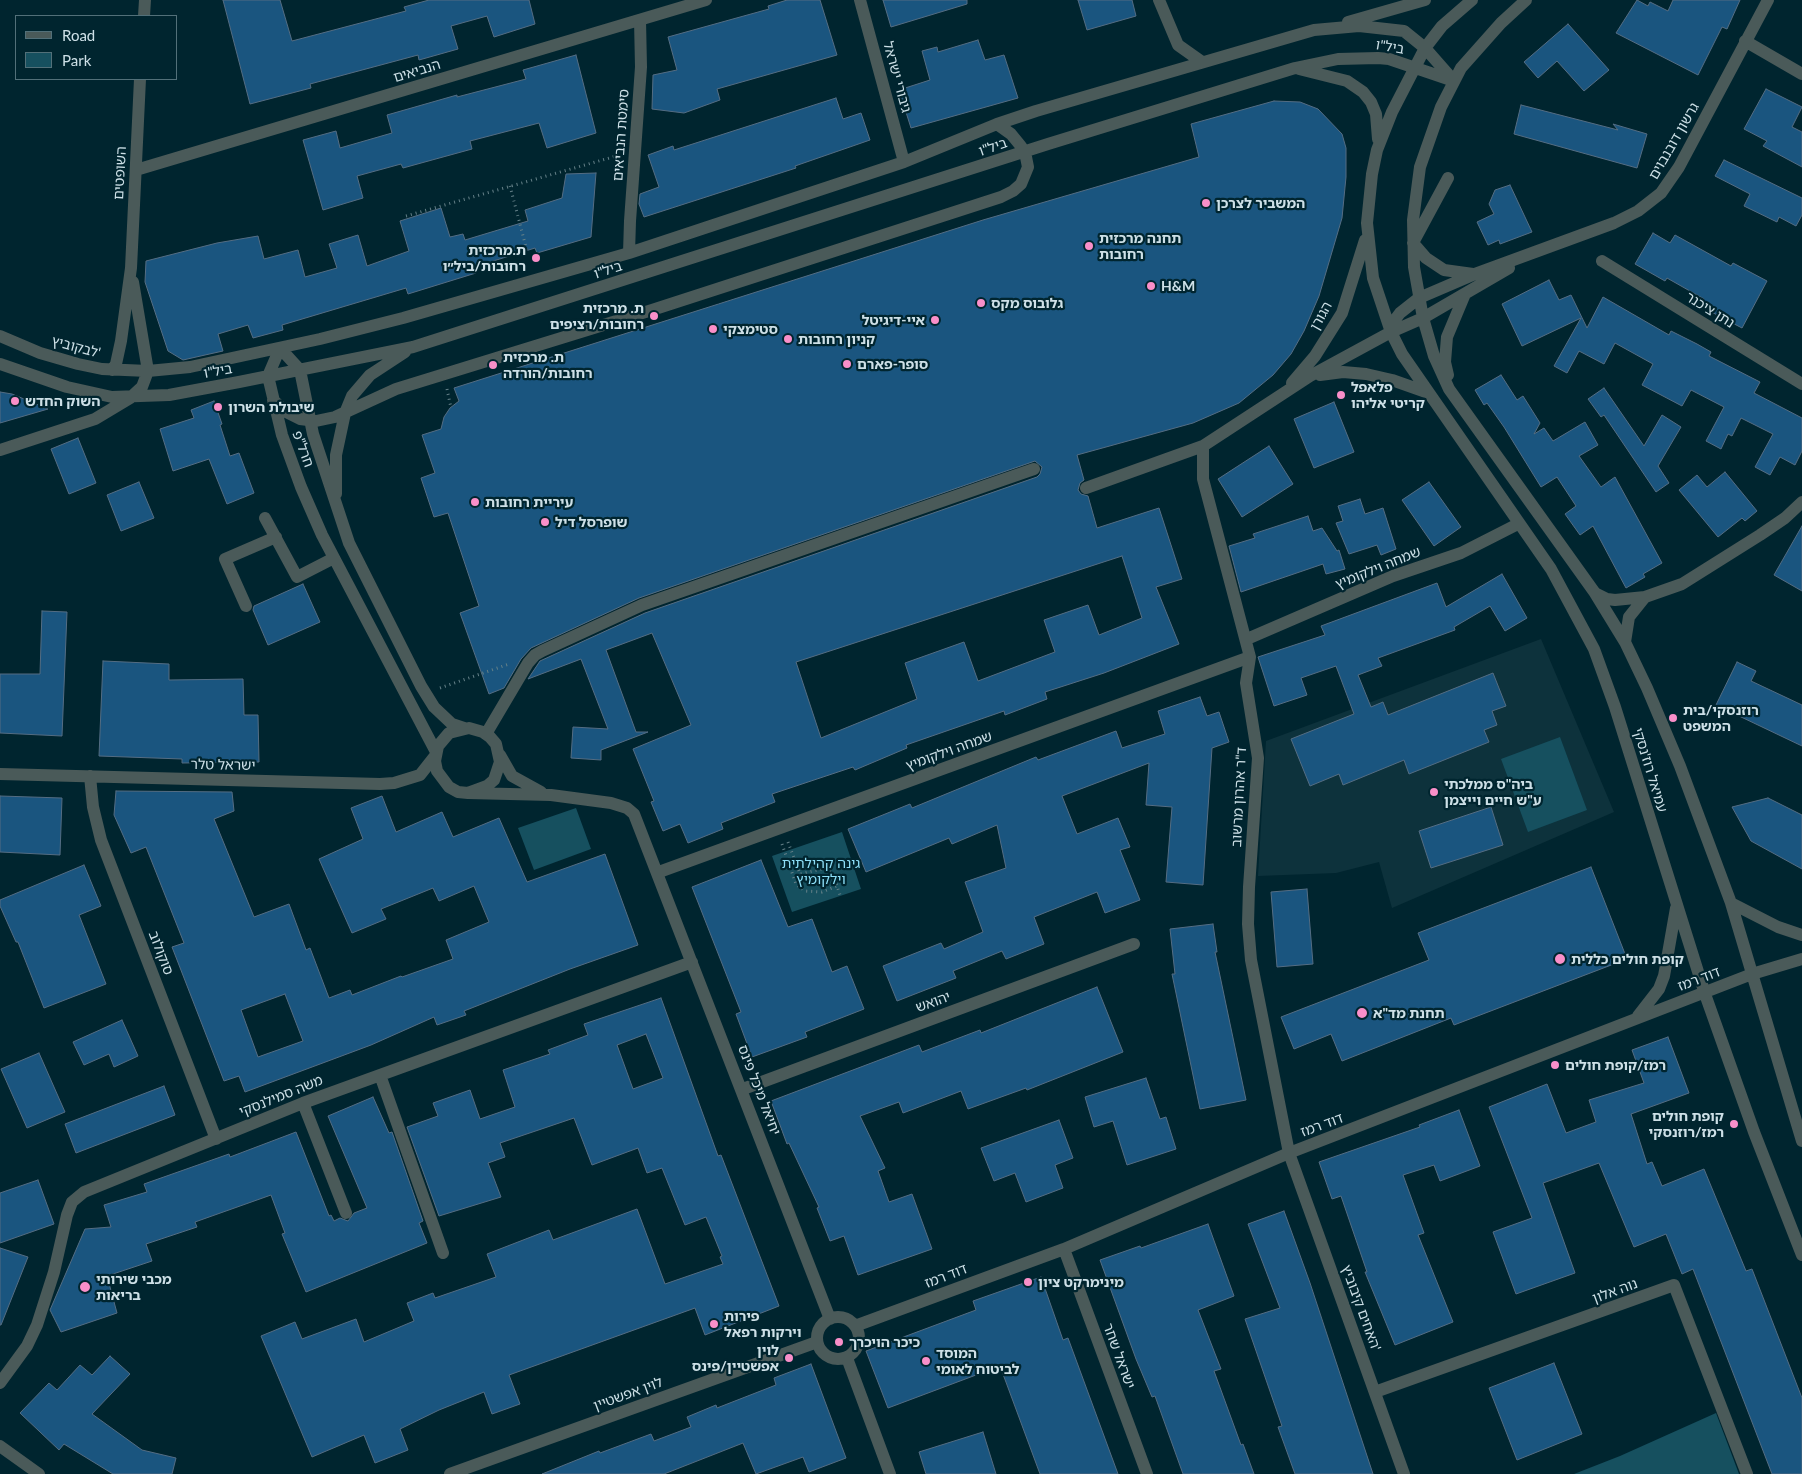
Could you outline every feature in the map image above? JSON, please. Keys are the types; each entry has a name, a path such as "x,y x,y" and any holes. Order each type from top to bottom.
{"street":[{"path":"144,15 145,0"},
{"name":"הנביאים","path":"136,170 706,0"},
{"name":"גיבורי ישראל","path":"860,0 904,162"},
{"path":"1160,0 1178,45 1202,62"},
{"path":"1323,29 1425,0"},
{"path":"1377,150 1425,48 1442,26 1472,0"},
{"name":"עמיאל רוז'נסקי","path":"1526,0 1481,44 1454,81 1441,107 1420,167 1415,194 1413,243 1423,318 1442,374 1456,399 1595,593 1625,642 1680,766 1731,903 1802,1141"},
{"name":"גרשון דובנבוים","path":"1391,332 1394,321 1400,313 1419,298 1475,274 1529,256 1614,223 1638,212 1661,192 1679,167 1768,0"},
{"name":"סימטת הנביאים","path":"630,253 641,66 640,20"},
{"name":"ביל\"ו","path":"148,371 190,367 280,348 403,318 630,253 904,162 997,124 1202,62 1323,29 1359,26 1404,31 1425,48 1454,81"},
{"path":"1745,41 1802,74"},
{"name":"ביל\"ו","path":"0,450 95,419 130,398 169,395 413,347 1295,68 1338,59 1389,59 1454,81"},
{"path":"1295,68 1341,79 1363,92 1376,114 1378,124 1377,150 1369,192 1367,234"},
{"name":"השופטים","path":"112,370 120,340 131,268 140,80"},
{"path":"273,400 292,416 309,420 322,420 345,413 374,397 402,386 646,312 1001,197 1013,192 1021,184 1028,167 1025,152 1012,134 997,124"},
{"path":"1448,178 1413,243 1426,258 1444,270 1475,274"},
{"name":"עמיאל רוז'נסקי","path":"1367,234 1373,278 1391,332 1402,354 1426,392 1551,570 1594,649 1615,707 1705,994 1754,1132 1802,1255"},
{"name":"הגורן","path":"1276,398 1298,377 1315,356 1342,313 1367,234"},
{"name":"גרשון דובנבוים","path":"1423,318 1529,256"},
{"name":"נתן ציכנר","path":"1602,261 1802,384"},
{"name":"השופטים","path":"131,268 148,371"},
{"path":"1456,399 1447,369 1445,349 1450,327 1465,294"},
{"name":"הגורן","path":"1086,488 1203,446 1310,376 1391,332 1423,318"},
{"name":"לבקוביץ'","path":"0,336 62,360 112,370 148,371"},
{"path":"338,517 335,483 336,456 345,413 357,388 370,375 413,347"},
{"path":"268,376 280,348 300,370"},
{"path":"0,364 82,392 130,398 142,387 148,371"},
{"name":"חרל\"פ","path":"300,370 309,420 338,517 349,543 426,693 442,717 452,724 464,728"},
{"path":"1310,376 1343,372 1366,374 1400,382 1426,392"},
{"name":"חרל\"פ","path":"268,376 282,435 301,487 334,558 436,754"},
{"name":"ד\"ר אהרון מרשוב","path":"1203,446 1203,479 1247,639 1250,657 1246,683 1258,758 1249,887 1250,951 1289,1153"},
{"path":"486,734 528,663 536,654 642,605 1034,469"},
{"path":"1595,593 1607,599 1615,600 1645,597 1682,584 1772,527 1802,504"},
{"path":"265,518 297,577 334,558"},
{"name":"שמחה וילקומיץ","path":"1247,639 1393,576 1461,553 1518,524"},
{"path":"246,606 225,559 276,537"},
{"path":"1625,642 1629,617 1645,597"},
{"name":"שמחה וילקומיץ","path":"659,872 1250,657"},
{"path":"551,795 536,790 512,776 496,744 486,734 474,728 464,728 449,733 443,739 436,754 436,771 442,780 458,792 551,795 612,803 627,808 638,820 659,872"},
{"path":"468,793 478,791 494,780 500,762 499,753"},
{"name":"ישראל טלר","path":"0,774 380,784 394,783 420,775 436,754"},
{"name":"סוקולוב","path":"90,776 93,807 101,840 216,1139"},
{"name":"יחיאל מיכל פינס","path":"659,872 830,1319"},
{"path":"1731,903 1778,927 1802,935"},
{"path":"1637,1018 1649,1004 1664,976 1676,905"},
{"name":"יהואש","path":"743,1089 1134,944"},
{"name":"דוד רמז","path":"855,1326 1064,1249 1289,1153 1637,1018 1705,994 1752,974 1802,959"},
{"name":"משה סמילנסקי","path":"0,1383 27,1346 37,1325 54,1272 67,1215 76,1198 89,1189 303,1103 692,962"},
{"path":"380,1075 443,1253"},
{"path":"303,1103 346,1212"},
{"name":"האחים קיבוביץ'","path":"1289,1153 1404,1474"},
{"name":"ישראל שחר","path":"1064,1249 1146,1474"},
{"name":"נוה אלון","path":"1375,1392 1674,1285 1747,1474"},
{"path":"844,1318 855,1326 859,1340 857,1348 847,1358 840,1360 828,1357 822,1353 816,1342 819,1328 830,1319 844,1318"},
{"name":"לוין אפשטיין","path":"450,1474 816,1342"},
{"path":"847,1358 890,1474"},
{"path":"1,1447 39,1474"}],"path":[{"path":"406,216 635,151"},
{"path":"510,186 527,250"},
{"path":"426,693 536,654"},
{"path":"780,828 800,874 822,869 833,873 841,898"},
{"path":"780,828 796,884 805,891 822,892 837,886"}],"shaded area":[{"name":"ביה\"ס ממלכתי ע\"ש חיים וייצמן","path":"1541,639 1614,812 1392,908 1379,862 1336,873 1258,876 1266,741"}],"green space":[{"path":"1560,737 1587,810 1528,832 1501,759"},
{"path":"576,808 591,849 534,870 518,828"},
{"name":"גינה קהילתית וילקומיץ","path":"842,832 861,889 792,912 772,856"},
{"path":"1716,1413 1739,1474 1574,1474 1620,1456"}],"building":[{"path":"223,0 280,0 292,41 406,11 404,7 429,0 529,0 535,24 494,37 487,16 451,26 458,49 419,60 418,55 310,84 311,88 250,104"},
{"path":"787,0 820,0 837,55 717,89 720,100 684,113 652,109 653,75 677,70 668,37 769,9 768,6"},
{"path":"883,0 967,0 967,4 891,27"},
{"path":"1078,0 1132,0 1136,16 1087,30"},
{"path":"1637,0 1648,6 1650,2 1668,11 1673,0 1740,0 1727,29 1722,27 1698,75 1616,33"},
{"path":"1568,24 1609,70 1584,91 1557,61 1538,78 1524,62"},
{"path":"978,40 985,60 1004,55 1018,98 911,128 899,90 930,80 922,51 937,47 938,52"},
{"path":"576,55 596,133 547,148 539,123 470,141 472,149 403,168 401,164 357,176 363,198 323,210 303,140 336,131 340,148 392,133 387,115 457,95 457,97 526,79 523,70"},
{"path":"1766,89 1802,107 1792,127 1802,132 1802,167 1763,146 1767,141 1744,129"},
{"path":"836,98 843,119 861,113 870,140 795,166 796,168 644,217 639,204 640,194 659,187 648,155 673,146 674,150"},
{"path":"1274,101 1300,102 1318,109 1342,134 1346,148 1346,177 1342,218 1319,296 1304,331 1291,354 1273,375 1239,403 1193,423 1077,455 1084,480 1080,483 1078,490 1081,494 1088,496 1097,528 1159,508 1182,579 1156,587 1179,644 1104,673 1045,692 1047,699 1005,715 1004,711 906,745 907,748 855,770 853,767 772,794 775,802 721,823 723,829 688,843 680,824 663,831 651,802 654,801 633,749 691,725 652,633 606,650 636,732 648,732 601,750 601,760 571,758 573,727 608,729 581,659 528,679 540,661 645,613 1037,477 1042,467 1035,461 639,598 531,648 521,659 504,688 489,694 460,613 479,606 448,513 434,517 421,478 435,473 422,435 441,429 444,417 450,408 459,401 454,388 983,220 1199,157 1191,124","holes":["1122,556 1142,618 1099,635 1088,605 1044,620 1055,652 978,681 964,642 905,663 917,699 821,738 796,662"]},
{"path":"1521,105 1618,130 1613,124 1647,134 1637,168 1514,134"},
{"path":"1724,160 1802,198 1802,215 1796,226 1779,217 1777,222 1744,206 1750,194 1715,176"},
{"path":"596,173 591,237 537,253 535,248 474,267 476,273 408,294 406,288 282,325 283,330 253,338 248,325 218,334 223,351 183,360 168,351 145,282 146,261 217,243 258,236 264,259 298,250 305,277 337,268 329,244 358,235 367,266 409,251 400,221 441,208 450,237 463,234 465,240 528,221 525,210 562,198 566,174"},
{"path":"1510,185 1532,232 1500,244 1499,240 1488,245 1477,222 1494,214 1489,204 1495,190"},
{"path":"1653,233 1670,243 1675,235 1731,266 1733,263 1767,281 1742,328 1700,306 1704,299 1667,278 1665,281 1635,264"},
{"path":"1549,280 1559,300 1571,295 1587,328 1603,297 1669,335 1671,331 1697,344 1711,352 1709,356 1760,382 1754,393 1802,418 1802,451 1795,465 1780,457 1770,475 1755,467 1773,434 1741,418 1732,436 1728,434 1721,449 1706,441 1724,407 1691,390 1682,406 1642,385 1653,364 1615,343 1604,364 1579,351 1567,373 1554,366 1581,318 1522,346 1502,304"},
{"path":"1501,375 1517,400 1523,396 1540,423 1534,434 1544,428 1553,441 1585,422 1598,445 1579,456 1601,487 1615,477 1662,563 1643,574 1645,577 1626,588 1593,526 1580,535 1565,514 1576,506 1557,477 1541,487 1504,427 1487,403 1484,405 1475,390"},
{"path":"1604,388 1644,446 1662,415 1681,427 1658,466 1669,483 1656,492 1604,415 1601,417 1588,399"},
{"name":"השוק החדש","path":"0,392 12,394 48,409 0,423"},
{"path":"214,401 230,456 239,453 254,493 227,504 209,459 173,471 160,429 194,418 191,410"},
{"path":"1334,402 1354,452 1314,468 1294,419"},
{"path":"78,438 96,483 69,494 51,449"},
{"path":"1269,446 1293,484 1242,517 1218,479"},
{"path":"1725,472 1757,511 1745,521 1742,518 1718,537 1679,490 1697,475 1707,487"},
{"path":"139,482 154,518 121,531 107,495"},
{"path":"1429,482 1461,527 1434,546 1402,500"},
{"path":"1360,499 1365,514 1383,508 1396,549 1381,555 1377,545 1349,554 1336,523 1343,521 1338,506"},
{"path":"1308,516 1313,531 1322,528 1337,551 1339,550 1345,569 1326,574 1323,564 1241,592 1229,546 1255,538 1253,534"},
{"path":"1802,526 1802,591 1774,575"},
{"path":"1502,574 1527,618 1505,631 1490,606 1454,627 1455,630 1378,658 1382,666 1358,675 1371,707 1383,702 1388,715 1493,673 1506,706 1492,711 1497,725 1484,730 1489,742 1409,774 1404,760 1343,785 1339,774 1310,786 1291,739 1354,714 1336,666 1301,678 1307,695 1274,706 1258,657 1325,635 1321,626 1437,583 1446,607"},
{"path":"303,584 320,622 268,645 253,610 254,606"},
{"path":"42,611 67,612 62,736 0,733 0,674 40,674"},
{"path":"103,661 169,664 169,680 243,679 244,715 258,715 259,762 182,763 182,759 99,756"},
{"path":"1737,662 1756,671 1751,681 1802,705 1802,746 1716,705"},
{"path":"1200,697 1207,716 1219,712 1229,742 1212,748 1203,885 1166,882 1172,807 1146,805 1149,763 1062,796 1077,834 1118,818 1130,847 1120,850 1140,900 1105,913 1097,892 1034,917 1044,944 1006,959 1002,951 953,971 956,978 897,1001 883,966 941,943 944,949 983,932 965,882 1006,868 997,825 952,844 949,838 866,872 848,829 910,804 912,808 1036,757 1038,760 1116,731 1122,748 1165,734 1158,711"},
{"path":"116,791 232,792 234,811 214,819 254,917 289,904 306,950 310,948 329,998 350,990 352,995 453,959 446,940 489,922 474,886 439,901 433,888 381,909 386,919 352,933 319,859 363,839 351,808 382,796 396,832 442,812 453,837 499,818 527,882 605,854 638,945 570,969 464,1011 466,1015 437,1025 434,1017 371,1045 245,1092 239,1076 224,1081 172,947 184,943 146,847 131,853 114,815","holes":["285,994 303,1041 258,1057 241,1010"]},
{"path":"0,796 62,798 60,855 0,852"},
{"path":"1768,798 1802,815 1802,869 1751,841 1732,807"},
{"path":"1491,807 1503,845 1431,868 1419,831"},
{"path":"761,860 788,927 812,919 832,972 847,966 864,1009 805,1032 807,1037 752,1057 736,1014 741,1012 692,887"},
{"path":"84,865 101,906 79,915 106,984 44,1008 18,942 16,942 0,906 0,900"},
{"path":"1591,867 1627,959 1454,1025 1451,1018 1342,1061 1331,1034 1294,1049 1281,1017 1429,960 1418,933"},
{"path":"1307,889 1313,964 1277,967 1271,892"},
{"path":"1213,924 1217,952 1215,952 1246,1100 1200,1109 1172,974 1175,974 1170,929"},
{"path":"1097,987 1123,1052 1027,1090 1026,1088 968,1109 961,1091 903,1113 899,1102 860,1116 885,1168 878,1171 889,1202 912,1194 932,1249 858,1275 844,1236 830,1241 817,1208 819,1207 789,1143 787,1144 771,1101 919,1045 922,1052 980,1030 981,1033"},
{"path":"661,998 718,1156 721,1155 779,1306 705,1335 695,1308 509,1375 520,1404 492,1414 484,1392 439,1410 400,1429 408,1450 375,1463 364,1435 312,1457 261,1336 295,1322 302,1339 356,1319 364,1342 414,1321 407,1303 433,1293 435,1298 496,1277 487,1254 549,1230 553,1240 637,1209 665,1284 723,1264 720,1257 722,1256 706,1217 685,1225 662,1168 647,1173 638,1148 592,1165 574,1118 500,1143 505,1157 488,1163 501,1197 439,1216 407,1127 438,1116 433,1103 470,1090 480,1119 515,1107 503,1070 550,1054 548,1050 588,1035 584,1024","holes":["646,1034 663,1078 633,1089 617,1045"]},
{"path":"122,1020 138,1056 114,1067 109,1054 84,1065 73,1042"},
{"path":"1668,1037 1689,1093 1631,1114 1647,1164 1652,1162 1662,1186 1704,1169 1746,1271 1752,1269 1802,1398 1802,1474 1772,1474 1693,1269 1682,1274 1666,1234 1634,1247 1599,1163 1543,1183 1575,1273 1516,1294 1493,1232 1532,1218 1489,1107 1547,1084 1566,1133 1596,1122 1589,1100 1644,1083 1632,1050"},
{"path":"39,1053 65,1112 27,1128 1,1069"},
{"path":"1146,1078 1160,1119 1166,1117 1176,1149 1127,1165 1113,1121 1094,1127 1085,1097"},
{"path":"164,1086 175,1115 76,1153 65,1124"},
{"path":"373,1097 389,1133 392,1132 423,1221 419,1223 427,1243 306,1292 282,1234 285,1233 271,1195 195,1222 197,1227 146,1244 152,1261 107,1276 117,1313 61,1332 50,1310 85,1229 111,1227 104,1205 147,1192 144,1184 229,1154 230,1157 296,1132 329,1216 331,1215 334,1221 340,1218 348,1221 354,1213 367,1208 328,1116"},
{"path":"1459,1110 1480,1166 1440,1181 1434,1165 1403,1175 1424,1233 1418,1235 1453,1322 1395,1345 1365,1272 1367,1272 1341,1196 1332,1199 1319,1162 1420,1127 1419,1125"},
{"path":"1059,1120 1073,1158 1055,1165 1063,1188 1026,1202 1015,1173 994,1181 981,1148"},
{"path":"38,1180 54,1224 0,1243 0,1193"},
{"path":"1284,1211 1310,1283 1373,1474 1295,1474 1278,1427 1282,1426 1245,1319 1280,1308 1248,1224"},
{"path":"1208,1224 1234,1296 1198,1310 1221,1369 1214,1371 1241,1445 1243,1444 1254,1474 1183,1474 1155,1396 1152,1397 1136,1359 1100,1260 1140,1246 1141,1248"},
{"path":"0,1248 28,1257 1,1325 0,1325"},
{"path":"1041,1277 1063,1340 1068,1338 1118,1474 1040,1474 1000,1366 888,1408 866,1351 976,1310 973,1301"},
{"path":"110,1356 130,1374 92,1414 142,1450 176,1458 172,1474 113,1474 64,1444 59,1450 20,1413 49,1383 57,1390 80,1365 92,1375"},
{"path":"1554,1363 1582,1434 1517,1460 1489,1388"},
{"path":"811,1364 846,1458 809,1472 803,1457 756,1474 743,1443 664,1474 542,1474 599,1451 600,1453 651,1434 654,1441 691,1427 687,1417 716,1405 717,1408 776,1385 774,1378"},
{"path":"983,1432 996,1474 926,1474 919,1452"}],"place":[{"name":"המשביר לצרכן","path":"1206,203"},
{"name":"תחנה מרכזית רחובות","path":"1089,246"},
{"name":"ת.מרכזית רחובות/ביל״ו","path":"536,258"},
{"name":"H&M","path":"1151,286"},
{"name":"גלובוס מקס","path":"981,303"},
{"name":"ת. מרכזית רחובות/רציפים","path":"654,316"},
{"name":"איי-דיגיטל","path":"935,320"},
{"name":"סטימצקי","path":"713,329"},
{"name":"קניון רחובות","path":"788,339"},
{"name":"סופר-פארם","path":"847,364"},
{"name":"ת. מרכזית רחובות/הורדה","path":"493,365"},
{"name":"פלאפל קריטי אליהו","path":"1341,395"},
{"name":"השוק החדש","path":"15,401"},
{"name":"שיבולת השרון","path":"218,407"},
{"name":"עיריית רחובות","path":"475,502"},
{"name":"שופרסל דיל","path":"545,522"},
{"name":"רוזנסקי/בית המשפט","path":"1673,718"},
{"name":"ביה\"ס ממלכתי ע\"ש חיים וייצמן","path":"1434,792"},
{"name":"קופת חולים כללית","path":"1560,959"},
{"name":"תחנת מד\"א","path":"1362,1013"},
{"name":"רמז/קופת חולים","path":"1555,1065"},
{"name":"קופת חולים רמז/רוזנסקי","path":"1734,1124"},
{"name":"מינימרקט ציון","path":"1028,1282"},
{"name":"מכבי שירותי בריאות","path":"85,1287"},
{"name":"פירות וירקות רפאל","path":"714,1324"},
{"name":"כיכר הויכרך","path":"839,1342"},
{"name":"לוין אפשטיין/פינס","path":"789,1358"},
{"name":"המוסד לביטוח לאומי","path":"926,1361"}]}
